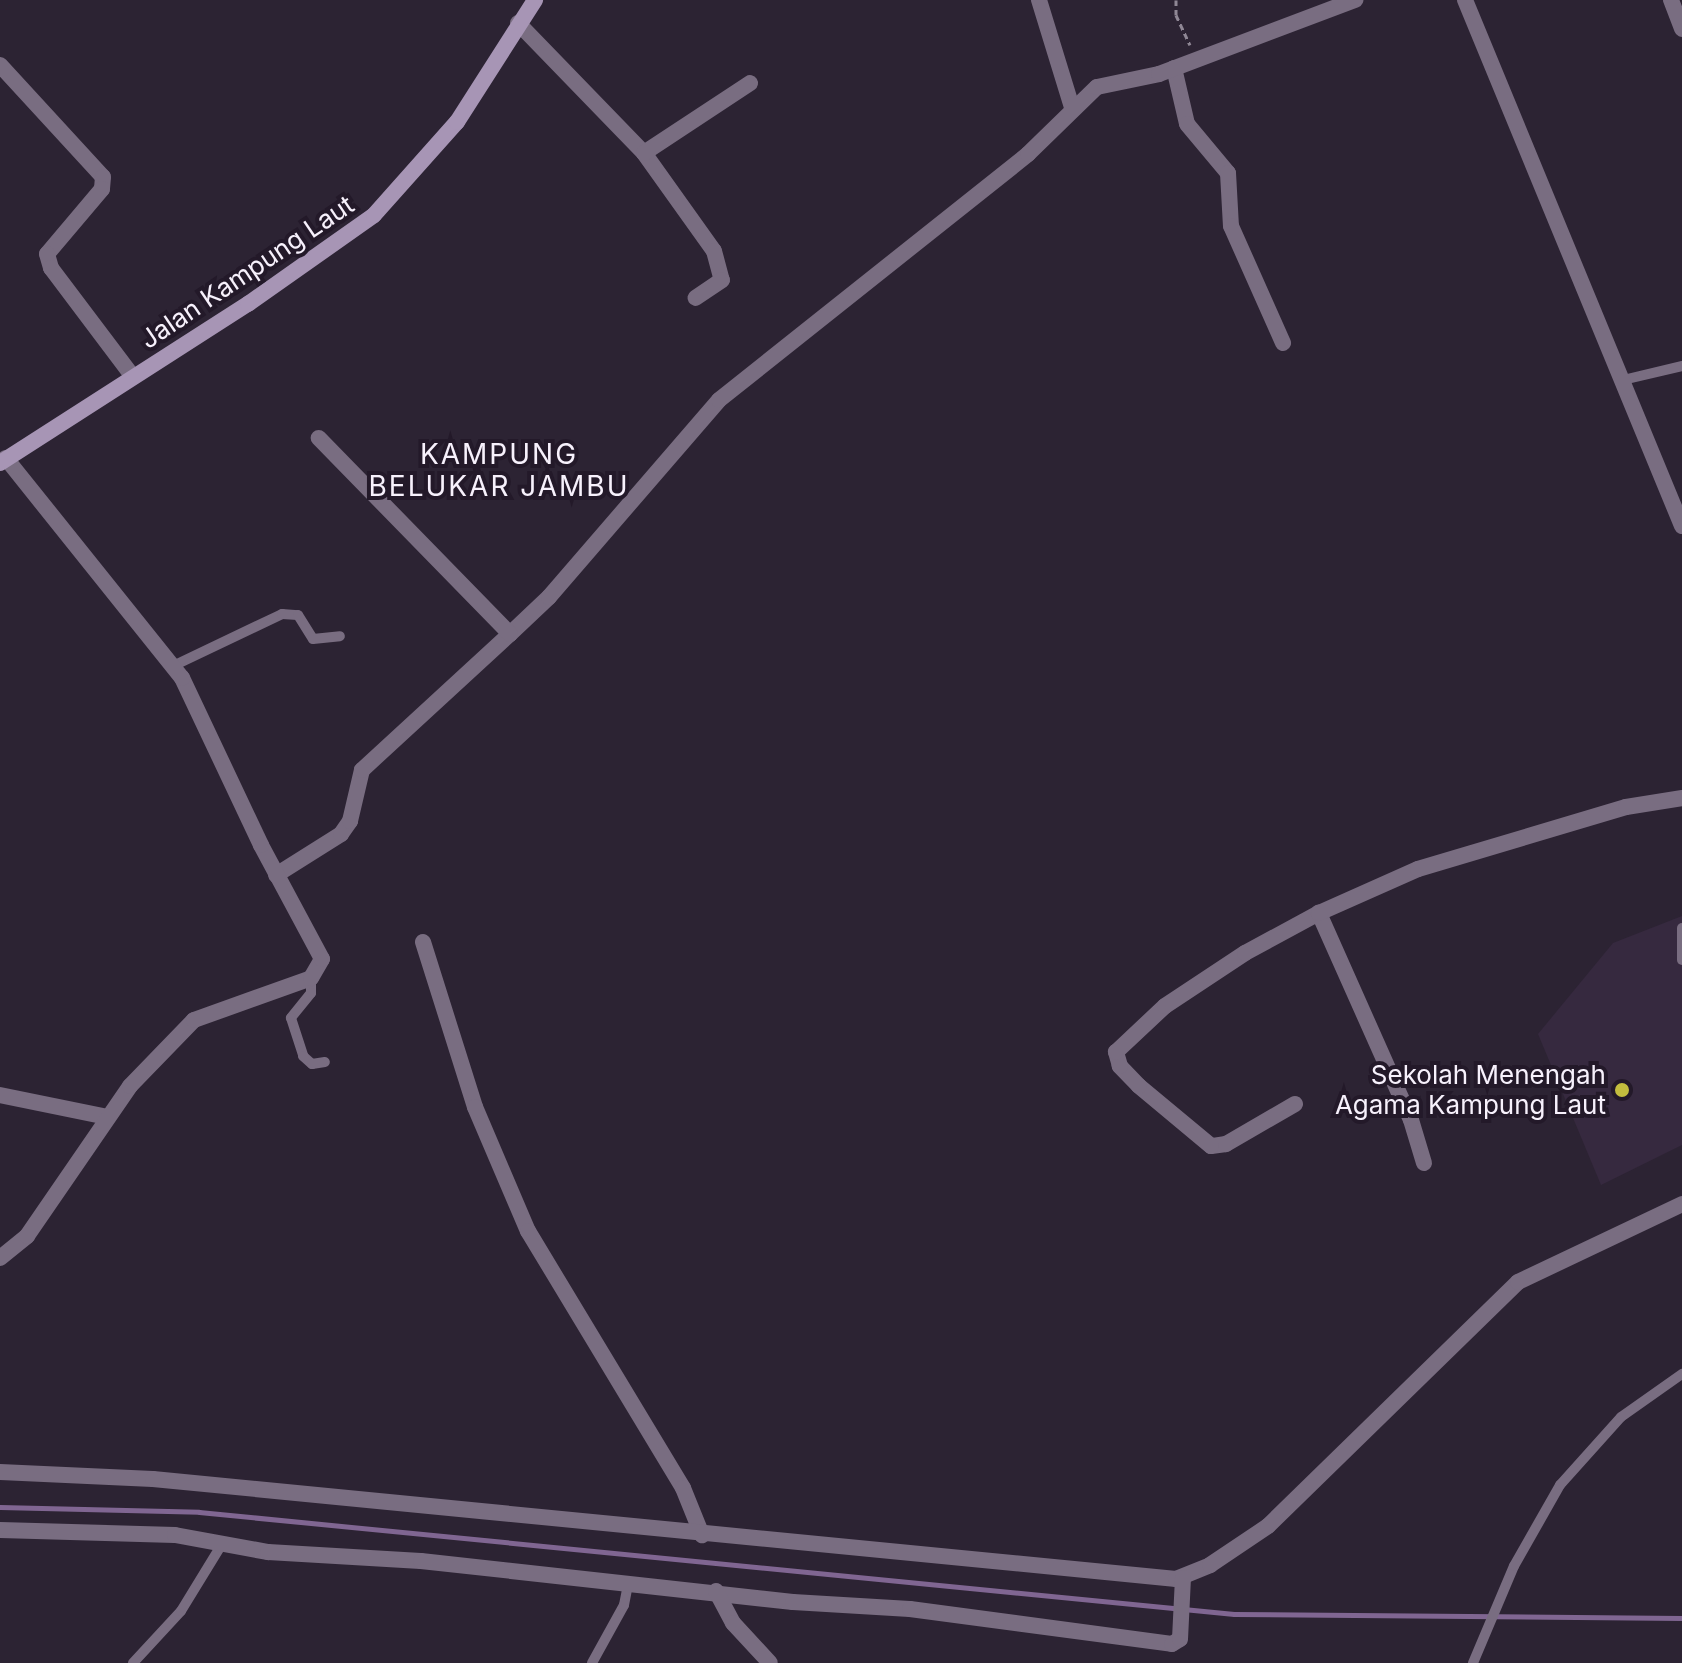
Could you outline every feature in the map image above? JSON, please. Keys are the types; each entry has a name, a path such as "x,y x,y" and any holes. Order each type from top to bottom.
{"street":[{"name":"Jalan Kampung Laut","path":"3,461 272,289 374,215 457,122 535,0"},
{"path":"1039,0 1072,107"},
{"path":"276,875 341,834 350,821 362,770 549,597 719,400 1028,154 1072,107 1105,83 1180,66 1355,0"},
{"path":"1465,0 1682,526"},
{"path":"1671,0 1682,29"},
{"path":"518,23 644,153 720,263 720,284 695,298"},
{"path":"0,65 103,177 102,189 47,254 51,268 133,377"},
{"path":"1180,66 1187,124 1228,173 1233,186 1231,226 1283,343"},
{"path":"644,153 750,83"},
{"path":"319,438 510,634"},
{"path":"0,1258 27,1236 107,1117 194,1020 311,978 322,959 276,875 224,758 173,666 3,461"},
{"path":"1295,1104 1226,1144 1211,1146 1129,1076 1116,1052 1129,1034 1176,998 1319,913 1418,869 1626,807 1682,798"},
{"path":"1319,913 1411,1120 1424,1163"},
{"path":"423,942 475,1107 528,1231 683,1488 702,1535"},
{"path":"0,1095 107,1117"},
{"path":"0,1472 153,1479 1183,1582 1268,1526 1518,1282 1682,1204"},
{"path":"0,1530 175,1535 222,1544 716,1591 793,1602 910,1609 1172,1644 1179,1641 1181,1630 1183,1582"},
{"path":"716,1591 733,1623 770,1663"}],"lane":[{"path":"1623,380 1682,366"},
{"path":"173,666 282,614 298,615 313,639 340,636"},
{"path":"1682,928 1682,960"},
{"path":"311,978 311,993 291,1018 303,1056 312,1064 325,1062"},
{"path":"1473,1663 1514,1566 1582,1457 1621,1417 1682,1374"},
{"path":"133,1663 196,1592 222,1544"},
{"path":"592,1663 624,1605 628,1584"}],"path":[{"path":"1176,0 1176,15 1190,46 1180,66"}],"shaded area":[{"name":"Sekolah Menengah Agama Kampung Laut","path":"1682,916 1682,1145 1601,1185 1538,1034 1613,943"}],"waterway":[{"path":"0,1507 199,1512 1234,1614 1682,1618"}],"place":[{"name":"Sekolah Menengah Agama Kampung Laut","path":"1622,1090"}],"district":[{"name":"KAMPUNG BELUKAR JAMBU","path":"499,470"}]}
